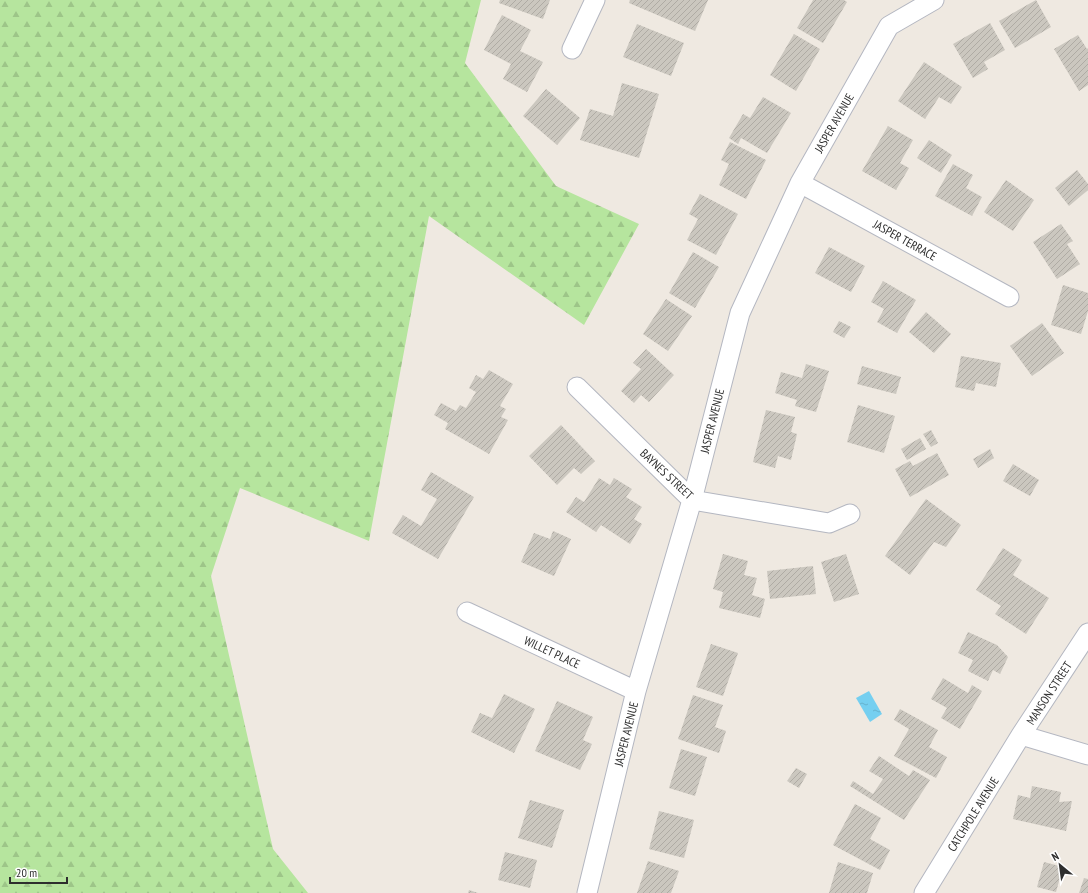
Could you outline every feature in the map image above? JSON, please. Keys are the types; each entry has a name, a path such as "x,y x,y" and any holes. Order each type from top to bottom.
{"street":[{"path":"572,49 595,0"},
{"name":"JASPER AVENUE","path":"587,893 636,691 692,500 740,313 800,183 889,26 934,0"},
{"name":"JASPER TERRACE","path":"800,183 1009,297"},
{"name":"BAYNES STREET","path":"577,387 692,500 829,523 850,514"},
{"name":"WILLET PLACE","path":"467,612 636,691"},
{"name":"MANSON STREET","path":"1088,633 1021,735 1088,755"},
{"name":"CATCHPOLE AVENUE","path":"924,893 1021,735"}],"green space":[{"path":"0,0 481,0 465,63 556,186 639,224 584,325 429,216 369,541 240,488 211,576 273,849 308,893 0,893"}],"water":[{"path":"869,691 882,714 870,722 856,698"}],"building":[{"path":"500,0 550,0 543,19 499,3"},
{"path":"630,0 708,0 695,31 629,3"},
{"path":"813,0 844,0 847,2 823,43 797,28"},
{"path":"1036,0 1051,27 1015,48 999,21"},
{"path":"502,15 531,30 520,51 543,62 527,92 503,79 511,64 484,50"},
{"path":"990,23 1005,50 984,62 988,69 973,78 953,44"},
{"path":"637,24 684,43 671,76 623,57"},
{"path":"794,34 820,49 796,91 770,75"},
{"path":"1078,35 1087,49 1088,48 1088,85 1079,91 1054,49"},
{"path":"924,62 962,87 951,104 939,97 925,119 898,101"},
{"path":"622,83 659,94 639,158 580,140 590,109 613,116"},
{"path":"546,89 580,118 557,145 523,116"},
{"path":"763,97 791,113 767,153 741,138 738,144 729,138 743,114 750,118"},
{"path":"888,126 913,140 900,163 909,168 896,190 862,171"},
{"path":"929,140 952,155 941,173 917,158"},
{"path":"730,142 766,160 746,199 719,185 729,164 721,160"},
{"path":"953,164 973,175 966,188 982,197 972,216 935,196"},
{"path":"1077,170 1088,184 1088,190 1069,206 1055,188"},
{"path":"1006,180 1034,200 1013,231 984,212"},
{"path":"700,194 738,214 716,255 687,240 698,219 689,214"},
{"path":"1061,224 1073,241 1067,244 1080,264 1057,279 1033,242"},
{"path":"829,247 865,266 851,292 815,273"},
{"path":"693,252 719,267 695,308 669,293"},
{"path":"883,281 916,300 897,333 877,322 884,309 871,302"},
{"path":"1063,285 1088,293 1088,311 1081,334 1051,325"},
{"path":"666,299 692,316 668,351 643,334"},
{"path":"926,312 951,334 934,353 909,332"},
{"path":"839,321 851,327 844,338 833,332"},
{"path":"1042,323 1064,353 1032,376 1010,346"},
{"path":"646,349 674,375 649,402 641,395 634,403 621,391 641,369 633,363"},
{"path":"961,356 1001,363 996,387 976,383 974,391 955,387"},
{"path":"806,364 829,371 816,412 795,406 797,400 775,393 781,372 802,378"},
{"path":"862,366 901,377 896,394 857,384"},
{"path":"489,370 513,384 500,406 506,409 501,417 508,420 489,454 445,429 448,423 434,415 441,403 456,411 460,405 466,408 476,392 469,388 476,375 483,379"},
{"path":"858,405 895,416 884,453 847,442"},
{"path":"766,410 795,417 791,432 797,434 791,460 778,456 775,468 753,462"},
{"path":"561,425 595,461 581,474 574,468 557,485 529,456"},
{"path":"931,430 938,443 931,447 923,434"},
{"path":"920,438 926,449 907,460 901,449"},
{"path":"990,449 994,458 978,468 973,459"},
{"path":"937,453 949,475 910,497 895,469 910,461 913,466"},
{"path":"1013,464 1039,480 1030,496 1003,481"},
{"path":"431,472 474,497 438,559 392,533 403,515 421,526 437,499 421,490"},
{"path":"599,478 610,485 614,478 632,489 626,497 642,507 634,519 642,524 630,544 601,525 596,532 566,512 576,497 584,502"},
{"path":"926,499 961,525 946,547 934,542 910,575 885,556"},
{"path":"553,531 571,539 554,576 521,562 534,533 550,539"},
{"path":"1003,548 1022,560 1013,575 1049,598 1026,634 995,614 1001,606 976,590"},
{"path":"723,554 748,561 744,575 757,578 752,595 765,599 760,618 719,608 723,592 713,589"},
{"path":"846,554 859,594 834,602 821,562"},
{"path":"813,566 816,594 770,599 767,571"},
{"path":"968,632 997,645 1008,657 1000,674 993,670 988,681 968,671 973,660 958,653"},
{"path":"711,644 738,653 723,696 696,687"},
{"path":"943,678 968,693 972,685 982,691 960,729 941,718 947,708 931,699"},
{"path":"504,694 535,709 514,753 471,732 480,713 492,718"},
{"path":"693,695 723,705 715,727 726,731 719,753 678,739"},
{"path":"557,701 593,717 583,740 592,744 580,770 535,751"},
{"path":"900,709 938,730 929,747 947,757 936,778 894,756 909,729 894,720"},
{"path":"681,749 707,757 695,796 669,788"},
{"path":"879,756 909,776 913,770 930,780 904,820 850,786 853,781 873,794 883,779 869,771"},
{"path":"796,768 807,774 799,788 787,781"},
{"path":"1032,786 1061,792 1059,802 1072,801 1066,831 1013,819 1018,795 1030,798"},
{"path":"530,800 564,810 552,848 518,838"},
{"path":"855,804 881,818 870,839 890,850 880,870 833,845"},
{"path":"659,811 694,820 684,858 649,849"},
{"path":"505,852 537,860 530,888 498,880"},
{"path":"648,861 679,871 671,893 637,893"},
{"path":"838,862 873,873 867,893 829,893"},
{"path":"1044,862 1063,867 1056,892 1037,887"},
{"path":"1084,878 1088,879 1088,893 1079,893"},
{"path":"469,890 478,893 468,893"}]}
